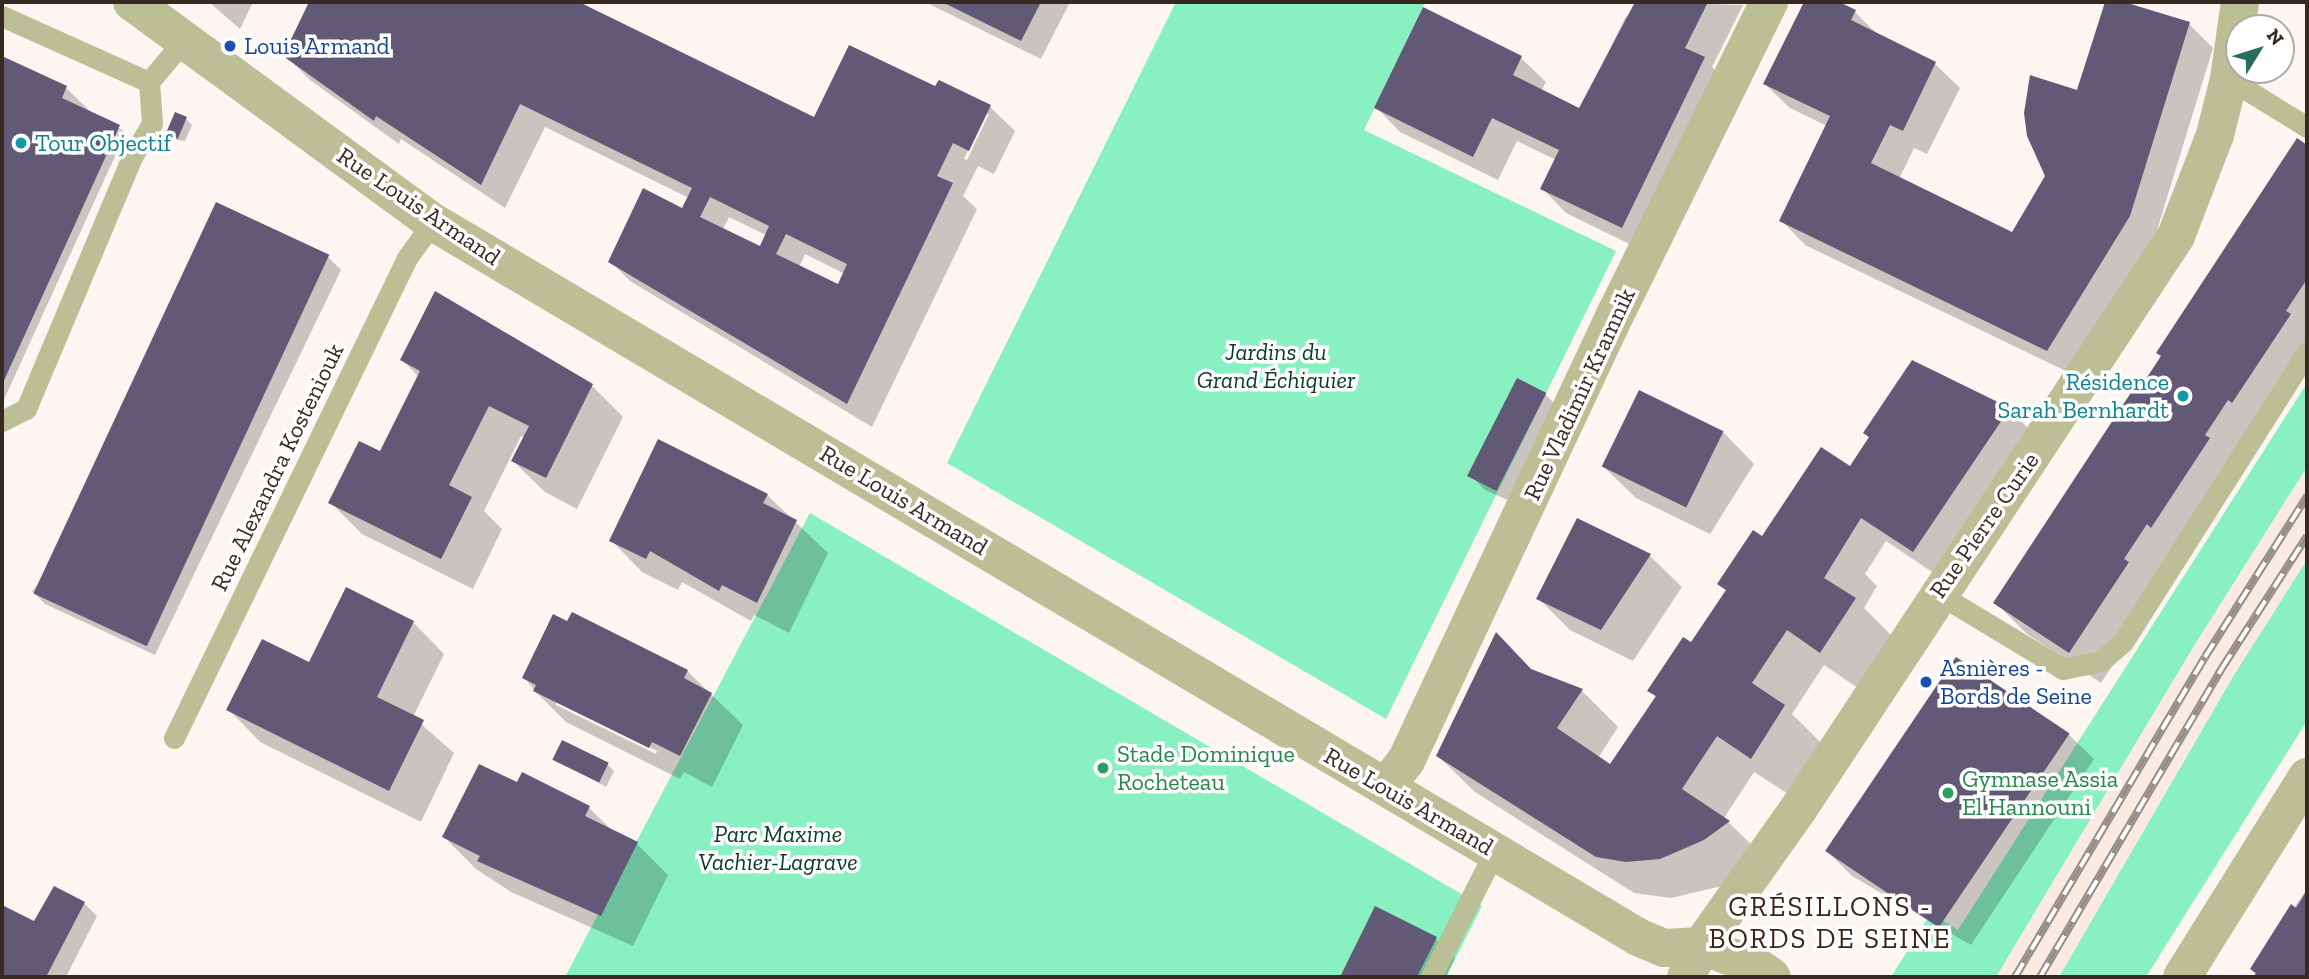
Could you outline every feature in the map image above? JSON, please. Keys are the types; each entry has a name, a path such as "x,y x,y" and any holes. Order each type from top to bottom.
{"street":[{"name":"Rue Louis Armand","path":"132,2 433,222 1387,785 1638,937 1693,962"},
{"name":"Rue Vladimir Kramnik","path":"1387,785 1406,761 1616,313 1769,2"},
{"name":"Rue Pierre Curie","path":"1693,962 1799,808 1937,593 2064,410 2176,236 2199,185 2228,84"},
{"path":"2182,977 2307,777"},
{"path":"1693,962 1756,966 1772,977"}],"lane":[{"path":"2,16 149,82"},
{"path":"2,421 26,409 134,156 152,123 149,82 184,40"},
{"path":"2237,84 2307,127"},
{"name":"Rue Alexandra Kosteniouk","path":"174,738 407,258 433,222"},
{"path":"1937,593 2063,669 2101,661 2123,642 2307,352"},
{"path":"1431,977 1495,851"}],"shaded area":[{"path":"2307,467 2307,560 2234,675 2059,977 1996,977 2192,649"}],"green space":[{"name":"Jardins du Grand Échiquier","path":"1176,2 1425,2 1364,130 1616,251 1386,719 947,463"},
{"path":"2307,383 2307,467 2192,649 1996,977 1891,977 1931,913 1958,930"},
{"name":"Parc Maxime Vachier-Lagrave","path":"810,513 1482,906 1446,977 565,977"},
{"path":"2307,560 2307,721 2146,977 2059,977 2234,675"}],"building":[{"path":"309,2 579,2 814,117 849,45 935,86 939,80 991,105 969,151 953,143 937,176 953,183 847,404 608,262 643,188 682,208 692,188 520,104 481,185 376,116 374,121 283,56","holes":["710,197 769,226 760,246 700,217","786,234 847,264 838,284 776,254"]},
{"path":"942,2 1041,2 1021,41"},
{"path":"1635,2 1708,2 1685,48 1705,57 1622,228 1540,189 1559,150 1492,118 1473,157 1374,108 1423,7 1522,56 1513,75 1579,108"},
{"path":"1804,2 1839,2 1856,10 1851,20 1936,62 1903,131 1890,125 1871,163 2012,232 2045,176 2027,136 2024,113 2030,75 2077,90 2105,2 2124,2 2190,22 2130,216 2047,351 1779,221 1830,116 1763,84"},
{"path":"2,56 67,86 62,98 120,125 2,385"},
{"path":"175,112 187,117 178,139 166,134"},
{"name":"Résidence Sarah Bernhardt","path":"2297,138 2307,145 2307,279 2286,311 2291,314 2232,403 2228,400 2205,435 2210,438 2151,528 2147,524 2124,559 2129,562 2069,653 1993,603 2134,388 2138,391 2161,356 2156,353"},
{"path":"216,202 329,255 147,646 33,594"},
{"path":"435,291 593,384 546,478 511,461 529,426 489,406 449,485 472,497 441,559 328,503 359,441 380,451 420,371 400,360"},
{"path":"1912,360 2010,408 1913,552 1861,518 1824,578 1856,598 1820,653 1787,630 1752,683 1785,705 1751,759 1717,736 1682,789 1730,821 1704,840 1660,859 1626,862 1596,857 1436,756 1496,632 1531,669 1583,689 1557,728 1610,764 1656,696 1647,691 1683,637 1691,642 1726,590 1717,584 1753,530 1762,536 1821,447 1850,466 1869,437 1863,433"},
{"path":"1517,378 1546,393 1496,491 1467,476"},
{"path":"1639,390 1723,431 1686,508 1602,466"},
{"path":"658,439 768,494 763,503 797,520 757,603 722,585 719,591 650,551 646,559 609,541"},
{"path":"1577,518 1651,554 1601,630 1536,599"},
{"path":"346,587 414,621 377,697 424,720 389,791 226,710 262,639 309,662"},
{"path":"572,612 688,670 684,678 712,693 680,756 652,742 649,748 533,691 536,685 522,678 553,614 567,621"},
{"name":"Gymnase Assia El Hannouni","path":"1956,657 2070,734 1939,928 1825,851"},
{"path":"562,740 609,763 599,783 552,760"},
{"path":"479,764 517,782 522,772 590,806 585,816 638,842 601,916 477,861 480,856 442,837"},
{"path":"54,886 85,902 46,977 2,977 2,905 34,921"},
{"path":"2307,890 2307,977 2254,977 2256,973 2250,969 2291,904 2296,908"},
{"path":"1375,906 1437,937 1417,977 1340,977"}],"railway":[{"path":"2015,977 2205,657 2307,496"},
{"path":"2040,977 2222,668 2307,536"}],"place":[{"name":"Louis Armand","path":"230,46"},
{"name":"Tour Objectif","path":"21,143"},
{"name":"Résidence Sarah Bernhardt","path":"2183,396"},
{"name":"Asnières - Bords de Seine","path":"1926,682"},
{"name":"Stade Dominique Rocheteau","path":"1103,768"},
{"name":"Gymnase Assia El Hannouni","path":"1948,793"}],"district":[{"name":"GRÉSILLONS - BORDS DE SEINE","path":"1830,923"}]}
